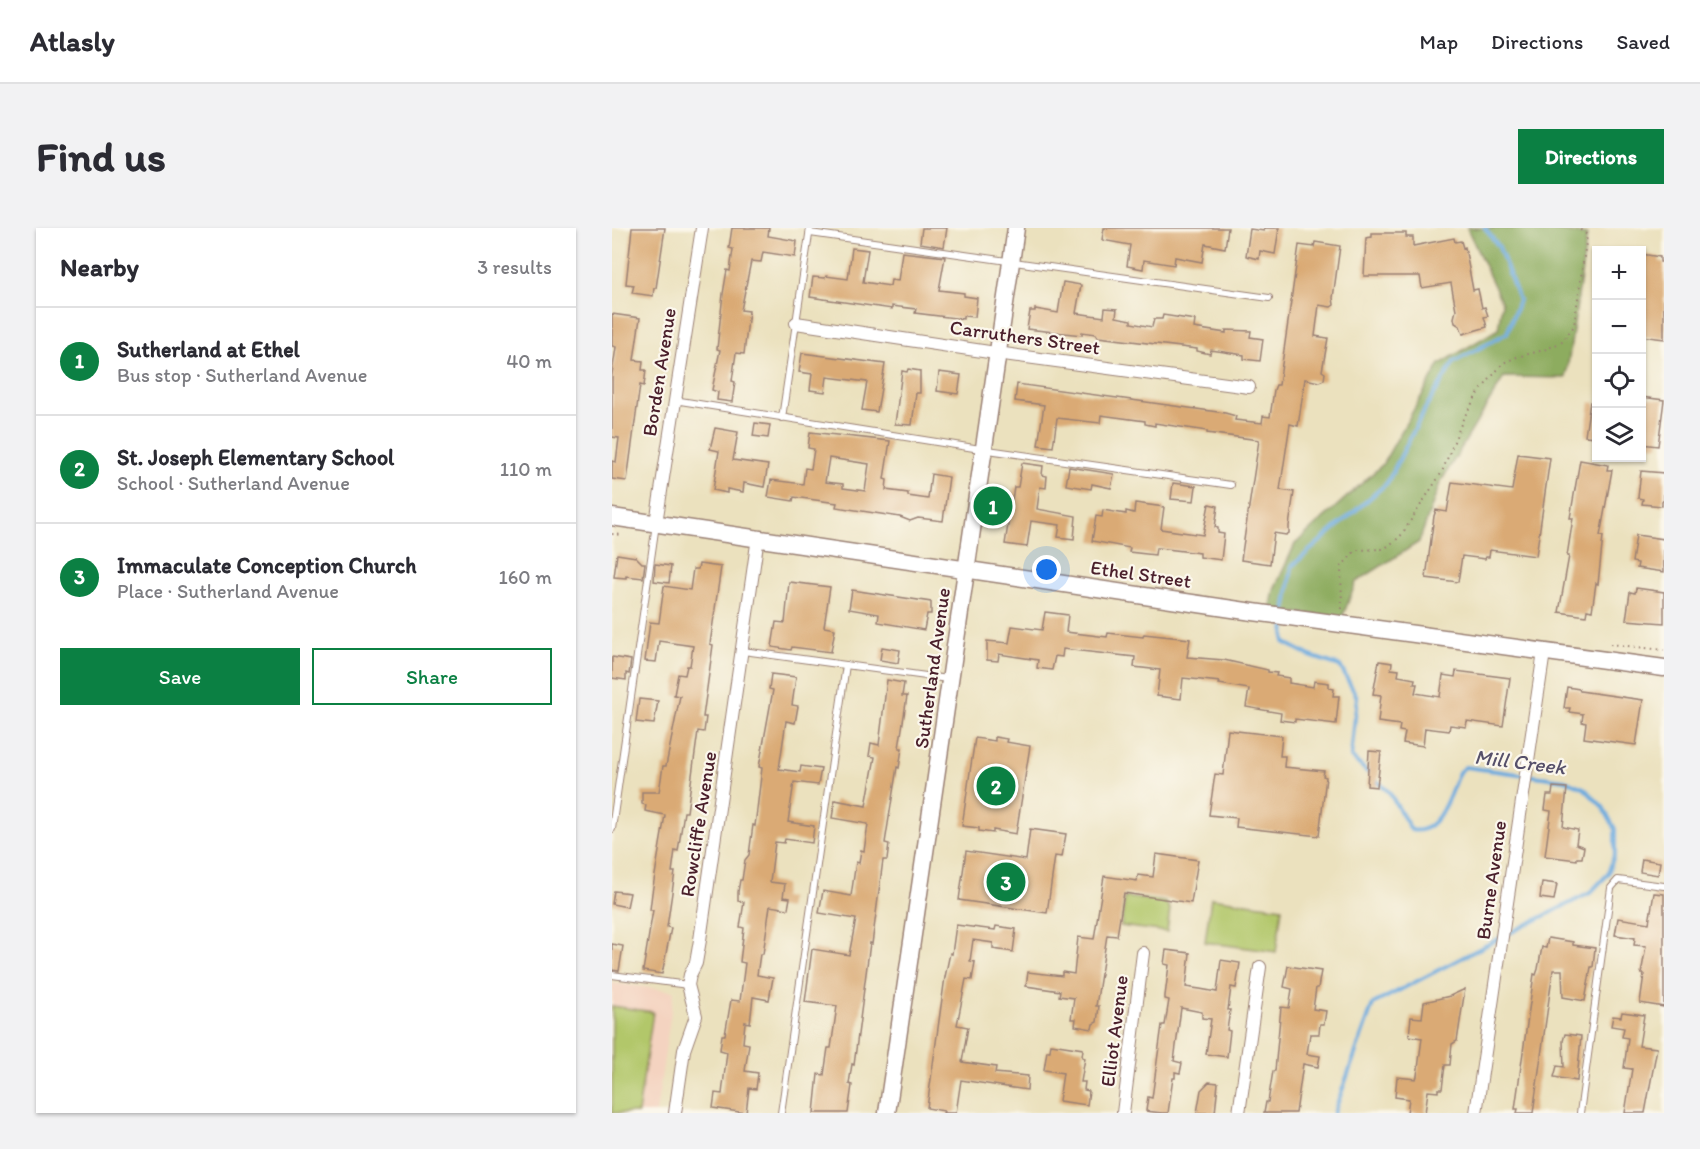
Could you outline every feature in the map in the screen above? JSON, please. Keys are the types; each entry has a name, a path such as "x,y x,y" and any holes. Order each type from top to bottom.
{"street":[{"name":"Borden Avenue","path":"656,523 702,228"},
{"name":"Sutherland Avenue","path":"887,1113 1016,228"},
{"name":"Carruthers Street","path":"796,323 1249,387"},
{"name":"Ethel Street","path":"612,517 1341,624 1664,668"},
{"name":"Rowcliffe Avenue","path":"688,985 698,952 759,537"},
{"name":"Burne Avenue","path":"1476,1113 1544,652"},
{"name":"Elliot Avenue","path":"1123,1113 1143,953"},
{"path":"1239,1113 1260,967"},
{"path":"675,1113 684,1050 696,1016 688,985"}],"lane":[{"path":"782,418 810,230 1011,262 1269,298"},
{"path":"674,400 983,449 1231,485"},
{"path":"612,829 656,523"},
{"path":"743,651 951,680"},
{"path":"781,1113 846,665"},
{"path":"1580,1113 1611,888 1618,879 1664,886"},
{"path":"612,975 688,985"}],"path":[{"path":"1341,624 1341,567 1356,550 1384,549 1400,537 1442,472 1463,419 1477,395 1503,363 1545,350 1562,342 1574,326 1587,235 1578,228"}],"shaded area":[{"path":"612,983 674,991 656,1113 612,1113"}],"green space":[{"path":"1467,228 1536,228 1587,235 1566,378 1504,377 1440,483 1419,542 1356,582 1342,618 1270,610 1274,590 1295,544 1382,465 1440,364 1498,329 1502,303"},
{"path":"1125,897 1165,902 1170,909 1167,932 1121,926"},
{"path":"1211,898 1282,908 1276,952 1205,942"},
{"path":"612,1006 653,1012 638,1113 612,1113"}],"building":[{"path":"632,228 665,228 653,296 632,293 634,285 626,284"},
{"path":"732,228 769,228 768,236 797,241 795,257 763,252 761,262 751,261 741,310 749,311 744,354 736,353 732,402 717,400 718,392 712,390 720,350 717,349 723,294 727,270 730,271 733,249 729,248"},
{"path":"922,228 947,228 944,247 920,243"},
{"path":"1104,228 1228,228 1225,248 1205,244 1202,262 1175,257 1174,265 1144,260 1143,269 1127,266 1130,245 1102,240"},
{"path":"1264,228 1279,228 1275,254 1260,251 1259,259 1246,256 1250,229 1264,231"},
{"path":"1372,233 1406,233 1406,237 1413,237 1413,246 1454,238 1455,242 1461,241 1463,248 1465,247 1473,290 1478,289 1482,308 1485,307 1488,316 1484,317 1487,327 1463,334 1460,326 1455,323 1456,310 1451,283 1422,288 1420,276 1364,276 1366,238 1372,237"},
{"path":"1315,242 1340,246 1334,305 1331,307 1319,305 1315,336 1328,338 1322,371 1325,373 1324,380 1319,382 1305,379 1298,426 1290,424 1280,490 1294,492 1289,533 1286,535 1274,533 1270,564 1241,560 1259,440 1155,423 1155,426 1145,424 1145,421 1101,415 1100,423 1057,418 1053,447 1038,445 1044,405 1015,401 1017,384 1225,413 1236,416 1235,420 1262,423 1263,416 1270,417 1274,390 1276,385 1279,385 1299,245 1314,247"},
{"path":"852,248 868,250 863,282 890,286 891,280 898,281 902,252 945,257 939,290 964,293 964,296 977,298 975,317 963,316 963,319 915,313 916,309 892,306 892,309 810,297 813,277 848,279"},
{"path":"1646,255 1660,257 1660,262 1664,262 1664,339 1646,337"},
{"path":"1063,282 1081,285 1076,313 1104,317 1105,308 1117,309 1116,317 1152,327 1154,319 1162,319 1163,315 1195,320 1194,328 1226,333 1226,330 1251,331 1250,337 1263,339 1260,361 1244,359 1244,355 1211,350 1210,354 1197,351 1197,349 1098,337 1096,334 1082,332 1082,335 1027,329 1030,311 1035,311 1035,309 1058,313"},
{"path":"612,314 640,318 634,360 643,361 642,370 646,370 644,386 640,385 627,481 612,479 612,461 616,462 619,438 612,437 612,374 616,347 612,346"},
{"path":"802,353 885,364 877,412 862,410 867,382 827,377 825,392 810,390 812,374 799,372"},
{"path":"908,369 920,371 920,393 916,393 912,425 895,424 902,371 907,372"},
{"path":"939,372 961,375 958,394 937,391"},
{"path":"1646,398 1664,400 1658,446 1646,445"},
{"path":"1590,402 1592,402 1592,437 1585,436"},
{"path":"755,423 770,425 768,438 753,436"},
{"path":"715,428 738,432 733,460 768,465 764,487 744,483 743,492 727,489 727,493 713,490 719,451 710,449"},
{"path":"810,432 890,441 884,479 887,480 886,490 928,499 931,474 949,477 943,521 918,518 910,521 900,517 836,507 837,503 794,497 793,501 768,497 771,480 803,484 805,468 811,469 814,449 808,448","holes":["829,458 869,464 865,491 843,488 843,484 825,482"]},
{"path":"1518,454 1550,458 1536,556 1490,550 1489,557 1485,559 1462,556 1458,582 1426,578 1434,516 1436,510 1447,512 1452,482 1512,490"},
{"path":"1580,460 1608,465 1607,470 1612,470 1600,536 1603,536 1598,584 1596,583 1592,611 1587,610 1586,616 1559,612 1569,556 1567,556 1573,518 1570,518"},
{"path":"1022,463 1043,466 1042,475 1047,476 1046,488 1040,487 1037,509 1076,516 1074,539 1058,537 1060,525 1031,521 1027,547 1005,544 1014,487 1018,487"},
{"path":"1069,467 1114,474 1111,488 1092,484 1091,489 1066,485"},
{"path":"1641,471 1664,473 1662,506 1642,504 1643,499 1638,498"},
{"path":"1173,483 1196,486 1194,501 1171,499"},
{"path":"1135,503 1164,507 1161,529 1203,535 1209,504 1218,506 1215,527 1218,528 1218,533 1224,534 1221,560 1200,557 1200,553 1158,548 1156,548 1155,555 1129,552 1130,548 1092,541 1096,516 1102,517 1103,510 1134,513"},
{"path":"1636,535 1664,539 1664,572 1637,568 1638,563 1632,562"},
{"path":"617,554 636,557 645,563 643,578 614,577"},
{"path":"655,564 671,566 669,583 654,581"},
{"path":"699,564 721,567 710,644 713,645 703,717 706,717 704,732 698,731 687,812 684,812 678,851 675,850 672,872 675,872 667,927 671,928 662,974 643,971 653,910 650,910 652,893 665,815 645,811 646,805 642,804 642,792 659,792 680,696 674,695 678,674 685,675 687,666 690,666 693,646 659,641 656,662 645,661 650,622 659,623 664,586 690,590 693,569 698,569"},
{"path":"789,582 830,587 824,627 835,629 831,652 772,647 776,622 785,623"},
{"path":"1636,588 1664,592 1664,623 1626,620 1630,592 1635,593"},
{"path":"852,590 931,602 931,614 927,614 924,630 878,622 879,614 849,609"},
{"path":"1045,612 1068,615 1066,632 1107,637 1108,633 1190,639 1187,657 1224,660 1268,670 1268,672 1277,673 1276,676 1289,678 1289,683 1313,687 1314,681 1329,683 1329,688 1334,689 1333,696 1339,696 1336,724 1295,719 1295,722 1280,720 1281,713 1246,707 1249,689 1219,684 1220,682 1183,678 1181,699 1157,696 1160,670 1134,667 1135,657 1063,649 1062,657 1055,656 1052,670 1037,668 1038,660 999,654 998,661 987,660 987,641 1009,643 1012,626 1042,630"},
{"path":"882,647 900,650 898,663 880,660"},
{"path":"612,657 631,660 626,680 612,678"},
{"path":"1379,661 1392,663 1391,669 1399,670 1398,676 1415,679 1414,684 1417,684 1415,693 1440,697 1443,675 1455,677 1456,671 1510,678 1503,726 1467,721 1466,727 1450,725 1449,731 1425,728 1423,746 1403,743 1405,732 1399,731 1400,725 1378,722 1381,695 1373,694"},
{"path":"771,674 796,677 792,705 798,706 795,723 786,721 779,769 800,772 801,766 821,769 818,785 794,782 788,822 814,826 812,843 785,839 784,843 775,842 770,882 785,884 783,897 790,898 788,909 770,906 763,954 760,954 757,975 773,978 769,1000 753,997 750,1023 745,1022 743,1043 749,1044 745,1071 758,1073 756,1089 749,1088 746,1113 713,1108 715,1093 722,1094 727,1052 720,1050 722,1035 725,1035 731,1000 740,1001 745,963 740,962 744,928 740,927 744,902 738,901 738,892 745,860 749,855 753,825 755,826 762,768 759,767 773,690 769,689"},
{"path":"887,680 904,683 902,696 907,696 899,748 902,748 885,843 889,844 887,860 883,860 872,944 870,943 854,1065 852,1064 849,1084 852,1085 848,1113 814,1113 818,1074 824,1075 828,1048 831,1048 837,1006 805,1002 812,949 849,955 856,919 819,913 823,891 851,896 856,862 859,863 861,850 864,851 868,824 832,818 835,800 866,806 875,757 869,756 871,743 879,745"},
{"path":"1567,687 1643,700 1636,745 1584,738 1586,723 1582,722 1583,714 1569,712 1570,708 1564,708"},
{"path":"639,699 658,701 654,724 636,722"},
{"path":"1228,730 1282,736 1280,756 1285,756 1284,767 1324,771 1323,776 1326,777 1319,836 1236,827 1237,818 1209,815 1215,774 1223,775"},
{"path":"995,737 1007,739 1006,742 1030,746 1016,834 993,830 993,833 979,831 979,828 962,826 975,738 995,741"},
{"path":"1369,751 1381,752 1377,787 1367,786"},
{"path":"1553,787 1567,788 1563,827 1578,830 1576,844 1584,847 1582,858 1577,858 1577,860 1545,856 1551,811 1545,810 1547,795 1552,795"},
{"path":"1030,829 1066,834 1062,857 1055,856 1047,913 959,900 966,851 1026,860"},
{"path":"1156,854 1198,860 1191,903 1124,893 1117,936 1107,935 1096,1006 1099,1006 1097,1022 1093,1024 1092,1029 1075,1026 1076,1019 1071,1019 1074,998 1059,996 1060,991 1026,986 1028,972 1062,976 1062,972 1074,974 1078,937 1094,939 1104,876 1137,881 1138,875 1153,877"},
{"path":"1642,859 1660,862 1658,875 1640,872"},
{"path":"1542,882 1557,884 1554,900 1540,898"},
{"path":"614,891 630,893 627,907 612,904"},
{"path":"1654,893 1664,894 1664,1007 1640,1003 1644,974 1641,974 1646,946 1634,945 1635,938 1615,935 1618,918 1649,923"},
{"path":"956,925 995,930 996,926 1016,929 1013,952 993,949 993,943 973,940 970,961 975,962 972,980 966,979 957,1025 968,1027 962,1062 996,1067 995,1073 1028,1076 1027,1090 961,1080 956,1113 943,1113 944,1111 927,1108 945,977 950,953 952,954"},
{"path":"1548,938 1595,948 1593,967 1591,967 1585,1001 1563,997 1562,970 1553,970 1533,1113 1517,1113 1518,1109 1515,1109 1534,974 1536,975 1538,969 1542,947 1546,948"},
{"path":"612,944 623,946 619,971 612,970"},
{"path":"1166,950 1190,953 1186,987 1217,992 1221,960 1240,963 1236,988 1231,987 1227,1057 1206,1054 1211,1019 1202,1018 1202,1012 1181,1008 1174,1061 1182,1063 1180,1073 1175,1072 1175,1078 1173,1078 1168,1113 1162,1113 1146,1111 1148,1097 1152,1098 1162,1025 1165,1025 1169,1000 1165,999 1169,965 1164,964"},
{"path":"1288,966 1321,971 1313,1009 1326,1011 1324,1024 1320,1024 1319,1034 1310,1034 1307,1054 1320,1056 1318,1067 1303,1064 1296,1113 1264,1113 1273,1071 1275,1071 1281,1007 1289,1008 1292,989 1284,987"},
{"path":"1465,989 1457,1041 1452,1044 1450,1065 1445,1065 1442,1089 1438,1089 1438,1092 1428,1091 1425,1113 1407,1113 1409,1099 1395,1097 1397,1077 1416,1079 1417,1076 1422,1038 1409,1036 1411,1017 1422,1018 1424,1002 1450,996"},
{"path":"1622,1012 1644,1015 1639,1046 1657,1048 1645,1113 1625,1113 1632,1069 1624,1068 1628,1038 1622,1037 1624,1028 1611,1026 1613,1016 1621,1017"},
{"path":"1565,1034 1581,1036 1577,1081 1554,1077 1557,1066 1564,1067"},
{"path":"1051,1044 1083,1049 1082,1057 1085,1058 1081,1082 1085,1082 1084,1090 1089,1091 1087,1105 1059,1101 1063,1073 1044,1070 1047,1051 1050,1051"},
{"path":"1209,1082 1218,1083 1215,1113 1197,1113 1201,1090"}],"waterway":[{"name":"Mill Creek","path":"1285,613 1292,566 1387,483 1425,409 1454,362 1507,333 1519,300 1499,247 1485,228"},
{"name":"Mill Creek","path":"1285,620 1284,642 1310,656 1340,666 1357,697 1351,757 1389,792 1411,830 1421,830 1436,820 1459,772 1465,767 1565,780 1584,788 1603,807 1615,829 1615,852 1608,874 1590,893 1506,935"},
{"name":"Mill Creek","path":"1334,1113 1373,1004 1500,938"}],"place":[{"name":"Sutherland at Ethel","path":"993,506"},
{"name":"St. Joseph Elementary School","path":"996,786"},
{"name":"Immaculate Conception Church","path":"1006,882"}]}
